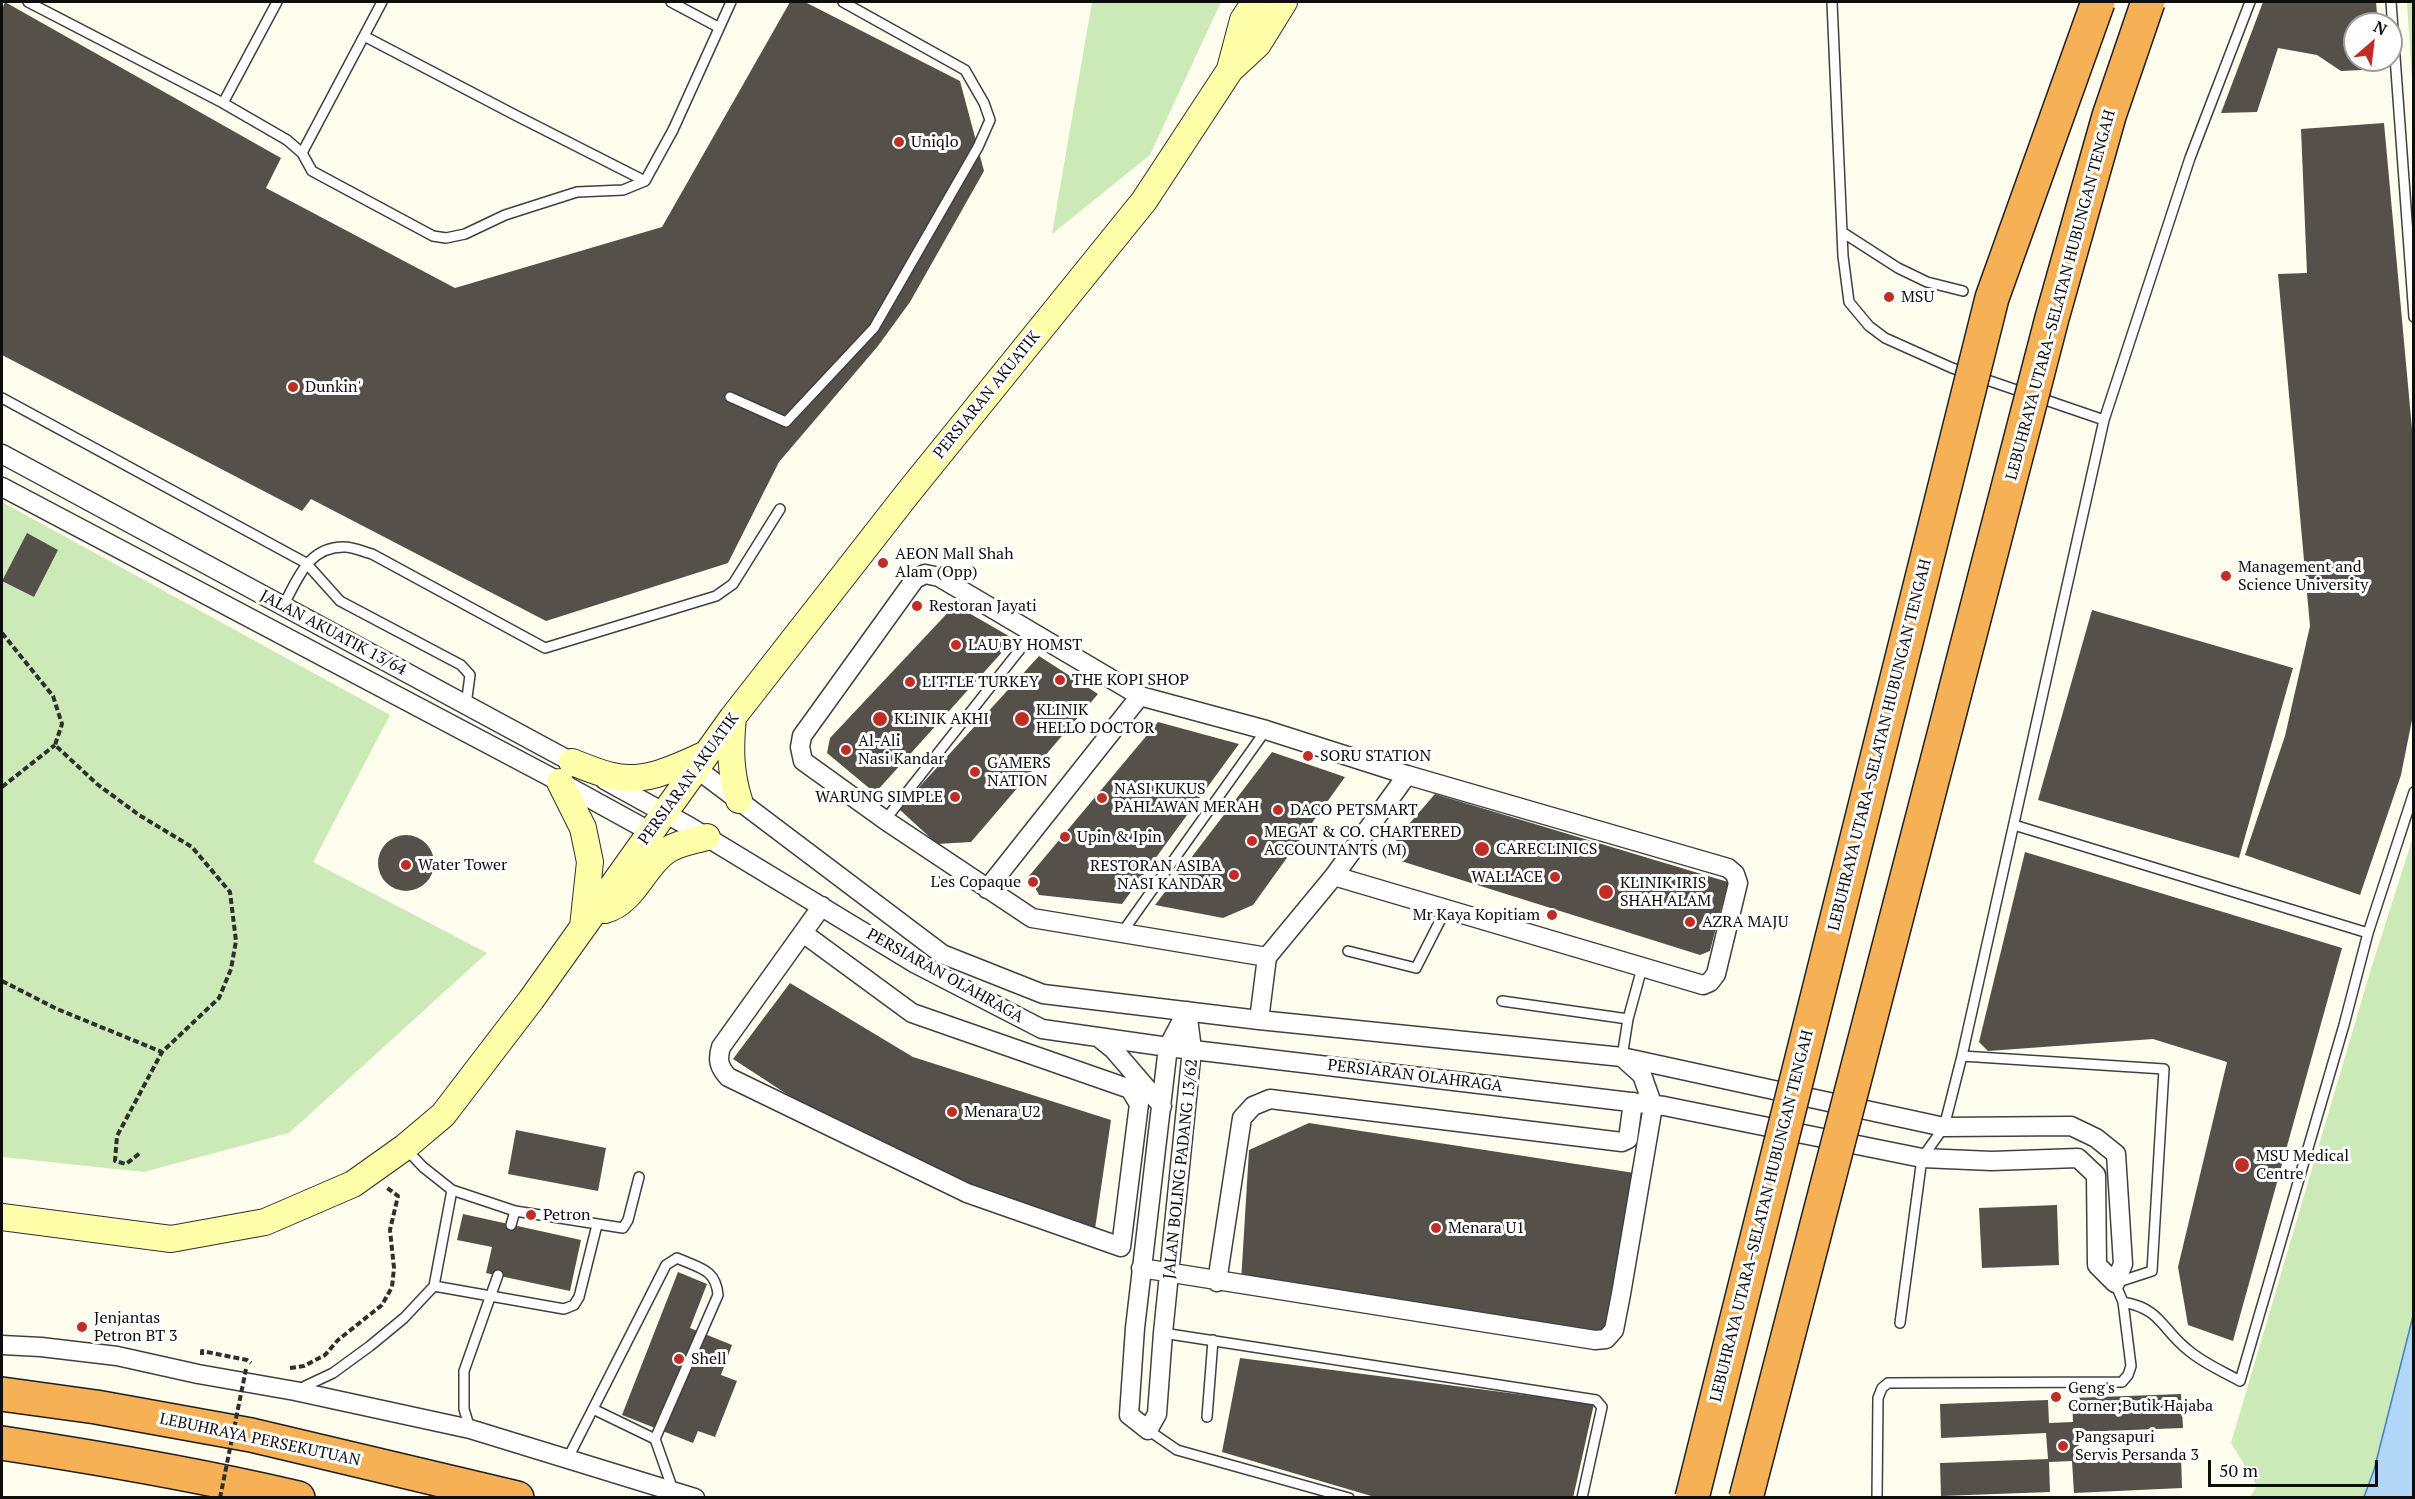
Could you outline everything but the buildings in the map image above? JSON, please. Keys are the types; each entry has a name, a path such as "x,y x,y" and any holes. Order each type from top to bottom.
{"highway":[{"name":"LEBUHRAYA UTARA–SELATAN HUBUNGAN TENGAH","path":"1692,1497 1992,298 2098,2"},
{"name":"LEBUHRAYA UTARA–SELATAN HUBUNGAN TENGAH","path":"1746,1497 2052,318 2109,116 2148,2"},
{"name":"LEBUHRAYA PERSEKUTUAN","path":"2,1394 96,1407 251,1436 517,1497"},
{"path":"2,1443 88,1456 298,1497"}],"street":[{"name":"PERSIARAN AKUATIK","path":"1230,70 1243,20 1255,2"},
{"name":"PERSIARAN AKUATIK","path":"2,1217 171,1239 265,1222 353,1184 405,1148 443,1115 531,1000 733,717 908,493 1144,201 1230,70 1258,44 1284,2"},
{"name":"JALAN AKUATIK 13/64","path":"2,454 466,705 566,772"},
{"name":"JALAN AKUATIK 13/64","path":"2,487 566,772 658,822"},
{"path":"1267,957 1032,918 987,890 802,761 800,747 802,736 915,579 926,574 939,577 1140,696 1266,730 1407,775 1728,868 1735,874 1738,883 1716,974 1710,982 1703,985 1334,876"},
{"path":"987,890 1140,696"},
{"path":"733,717 730,749 733,779 739,800"},
{"path":"702,761 641,777 613,777 566,772 583,828 590,862 588,920 618,906 665,852 678,845 707,837"},
{"name":"PERSIARAN OLAHRAGA","path":"658,822 707,837 916,964 1042,1029 1168,1047 1633,1102 1922,1158 1992,1161 2078,1158 2096,1174 2097,1265 2115,1283 2123,1264 2116,1154 2096,1138 2071,1126 1944,1127 1622,1057 1259,1020 1043,994 942,954 739,800 702,761"},
{"path":"1259,1020 1267,957 1334,876 1407,775"},
{"path":"803,933 912,1013 1130,1089 1139,1104 1121,1247 967,1192 728,1077 719,1067 718,1056 722,1047 822,906"},
{"name":"JALAN BOLING PADANG 13/62","path":"1187,1011 1192,1049 1157,1414 1148,1430 1129,1415 1135,1328 1168,1047 1187,1011"},
{"path":"1097,1037 1113,1049 1162,1106"},
{"path":"1141,1268 1595,1340 1606,1339 1614,1330 1653,1106 1642,1075 1622,1057"},
{"path":"1218,1282 1242,1118 1253,1106 1270,1099 1622,1142 1628,1139 1633,1102"},
{"path":"1135,1328 1163,1333"},
{"path":"2,1345 117,1356 198,1374 295,1390 470,1430 695,1497"}],"lane":[{"path":"28,2 224,103 287,140 302,153 312,171 433,236 446,238 465,234 505,215 577,192 623,190 645,181 674,130 731,2"},
{"path":"224,103 278,2"},
{"path":"302,153 382,2"},
{"path":"671,2 718,27"},
{"path":"730,397 786,422 874,328 978,147 990,120 984,102 965,70 843,2"},
{"path":"1900,1323 1922,1158 1944,1127 1962,1056 2104,420 2190,158 2250,2"},
{"path":"2391,2 2414,317"},
{"path":"1831,3 1842,232 1849,302 1869,326 1886,338 1952,368 2104,420"},
{"path":"364,36 645,181"},
{"path":"1842,232 1898,268 1927,282 1963,291"},
{"path":"2,398 306,563 340,601 461,665 470,675 466,705"},
{"path":"283,606 306,563 323,551 345,546 372,554 545,648 716,596 733,584 780,509"},
{"path":"885,820 1033,633"},
{"path":"1121,934 1266,730"},
{"path":"2123,1302 2142,1306 2151,1311 2162,1320 2185,1348 2240,1381 2344,1025 2368,933 2414,792"},
{"path":"2014,825 2368,933"},
{"path":"1348,951 1416,968 1446,909"},
{"path":"1622,1057 1628,1019 1642,968"},
{"path":"1502,1001 1628,1019"},
{"path":"1877,1497 1878,1398 1882,1388 1888,1383 2122,1382 2131,1366 2123,1302 2115,1283 2152,1271 2164,1070 1962,1056"},
{"path":"405,1148 423,1167 452,1190 515,1211 597,1225 623,1228 628,1220 639,1177"},
{"path":"295,1390 333,1373 370,1346 404,1318 434,1286 452,1190"},
{"path":"511,1225 515,1211"},
{"path":"434,1286 564,1309 574,1305 579,1297 597,1225"},
{"path":"568,1458 666,1264 677,1258 710,1273 717,1281 718,1295 655,1439 673,1491"},
{"path":"470,1430 464,1409 464,1371 498,1275"},
{"path":"1163,1333 1596,1400 1602,1407 1582,1497"},
{"path":"1207,1417 1213,1340"},
{"path":"593,1409 655,1439"},
{"path":"1148,1430 1177,1450 1349,1497"}],"path":[{"path":"2,633 53,696 62,724 55,745 2,787"},
{"path":"55,745 97,784 139,815 192,847 230,892 236,941 231,969 219,998 162,1052 117,1136 115,1161 126,1164 140,1153"},
{"path":"2,981 57,1009 162,1052"},
{"path":"283,1369 304,1366 325,1355 338,1340 382,1305 392,1287 394,1268 390,1230 398,1196 368,1174"},
{"path":"226,1356 247,1359 254,1366"},
{"path":"220,1497 246,1369"}],"green space":[{"path":"1092,2 1221,2 1150,155 1052,234"},
{"path":"2407,2 2413,2 2413,97"},
{"path":"2,502 390,715 313,862 487,953 289,1133 144,1172 2,1157"},
{"path":"2413,837 2413,1316 2374,1470 2364,1497 2250,1497 2257,1486 2231,1443 2371,969"}],"water":[{"path":"2413,1316 2413,1497 2364,1497 2374,1470"}],"place":[{"name":"Uniqlo","path":"899,142"},
{"name":"MSU","path":"1889,297"},
{"name":"Dunkin'","path":"293,387"},
{"name":"AEON Mall Shah Alam (Opp)","path":"883,563"},
{"name":"Management and Science University","path":"2226,576"},
{"name":"Restoran Jayati","path":"917,606"},
{"name":"LAU BY HOMST","path":"956,645"},
{"name":"THE KOPI SHOP","path":"1060,680"},
{"name":"LITTLE TURKEY","path":"910,682"},
{"name":"KLINIK AKHI","path":"880,719"},
{"name":"KLINIK HELLO DOCTOR","path":"1022,719"},
{"name":"Al-Ali Nasi Kandar","path":"846,750"},
{"name":"SORU STATION","path":"1308,756"},
{"name":"GAMERS NATION","path":"975,772"},
{"name":"WARUNG SIMPLE","path":"955,797"},
{"name":"NASI KUKUS PAHLAWAN MERAH","path":"1102,798"},
{"name":"DACO PETSMART","path":"1278,810"},
{"name":"Upin & Ipin","path":"1065,837"},
{"name":"MEGAT & CO. CHARTERED ACCOUNTANTS (M)","path":"1252,841"},
{"name":"CARECLINICS","path":"1482,849"},
{"name":"Water Tower","path":"406,865"},
{"name":"RESTORAN ASIBA NASI KANDAR","path":"1234,875"},
{"name":"WALLACE","path":"1555,877"},
{"name":"L'es Copaque","path":"1033,882"},
{"name":"KLINIK IRIS SHAH ALAM","path":"1606,892"},
{"name":"Mr Kaya Kopitiam","path":"1552,915"},
{"name":"AZRA MAJU","path":"1690,922"},
{"name":"Menara U2","path":"952,1112"},
{"name":"MSU Medical Centre","path":"2242,1165"},
{"name":"Petron","path":"531,1215"},
{"name":"Menara U1","path":"1436,1228"},
{"name":"Jenjantas Petron BT 3","path":"82,1327"},
{"name":"Shell","path":"679,1359"},
{"name":"Geng's Corner;Butik Hajaba","path":"2056,1397"},
{"name":"Pangsapuri Servis Persanda 3","path":"2063,1446"}]}
